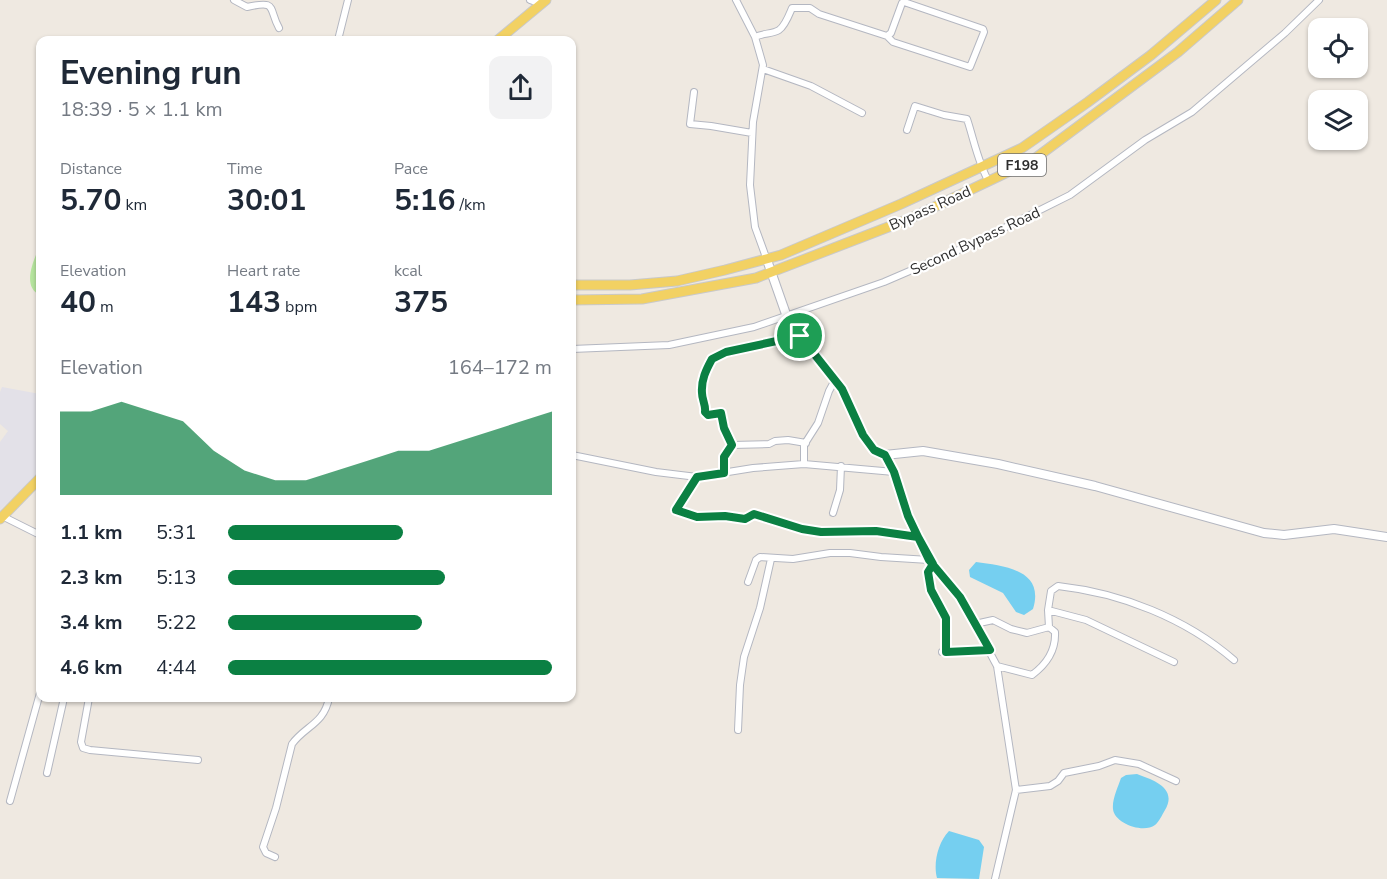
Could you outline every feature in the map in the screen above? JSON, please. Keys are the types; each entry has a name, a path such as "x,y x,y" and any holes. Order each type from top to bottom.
{"main road":[{"name":"Bypass Road","path":"576,285 630,285 677,281 767,260 901,204 1022,148 1088,102 1216,0"},
{"name":"Bypass Road","path":"576,300 642,299 756,278 909,219 1033,160 1178,52 1238,0"},
{"path":"503,36 544,2"},
{"path":"1167,41 1178,52"},
{"path":"1,518 36,482"}],"street":[{"path":"234,0 247,7 259,3 267,5 275,13 279,28"},
{"path":"339,36 348,0"},
{"path":"530,0 544,2"},
{"path":"736,0 756,38 764,65 753,133 750,185 755,227 787,316 847,398 863,435 874,450 885,455 923,451 998,464 1095,486 1264,533 1284,535 1334,529 1387,537"},
{"name":"Second Bypass Road","path":"576,349 669,345 754,327 835,300 924,266 970,245 1070,195 1145,140 1192,112 1285,33 1319,0"},
{"path":"756,38 763,33 777,32 782,28 792,8 810,8 819,14 887,36 893,42 970,67 984,30 904,2 891,33 887,36"},
{"path":"763,69 811,86 862,113"},
{"path":"694,92 690,124 753,133"},
{"path":"907,130 915,106 944,116 967,119 980,167 988,182"},
{"path":"732,445 724,428 721,413 708,415 705,412 702,382 712,359 726,352 800,336"},
{"path":"804,464 806,442 818,423 835,380"},
{"path":"732,445 769,444 788,440 806,442"},
{"path":"724,473 724,457 732,445"},
{"path":"885,455 894,472 908,516 931,562 960,597 997,666 1016,790 995,879"},
{"path":"576,456 656,472 697,477 753,468 804,464 894,472"},
{"path":"833,513 840,490 841,466"},
{"path":"697,477 676,510 697,517 725,516 745,519 754,514 802,529 821,532 876,531 918,537"},
{"path":"1,518 36,533"},
{"path":"748,582 756,560 760,557 793,559 830,553 850,553 931,562"},
{"path":"738,730 744,657 760,608 771,559"},
{"path":"931,562 928,572 931,590 946,618 944,652 990,650"},
{"path":"997,666 1032,675 1042,668 1053,653 1055,632 1049,627 1048,610 1050,591 1058,586 1106,594 1142,605 1216,645 1234,660"},
{"path":"1048,610 1086,620 1174,662"},
{"path":"975,624 993,620 1011,629 1027,633 1049,627"},
{"path":"10,801 38,702"},
{"path":"46,773 63,702"},
{"path":"89,702 81,742 83,748 198,760"},
{"path":"274,857 266,853 263,847 292,744 322,716 327,702"},
{"path":"1016,790 1050,786 1058,782 1064,773 1099,766 1115,760 1139,764 1176,780"}],"shaded area":[{"path":"2,387 36,393 36,476 0,510 0,442 8,431 0,424"}],"green space":[{"path":"36,255 36,292 31,286 32,265"}],"water":[{"path":"976,562 1010,568 1028,578 1035,596 1033,609 1024,615 1016,612 1003,593 970,577 969,570"},
{"path":"1137,774 1162,786 1168,796 1165,810 1155,825 1150,827 1130,826 1118,819 1113,809 1114,797 1121,778"},
{"path":"949,831 979,840 984,847 979,879 937,878 937,853"}],"route":[{"path":"800,336 749,349 726,352 712,359 702,382 705,412 708,415 721,413 724,428 732,445 724,457 724,473 697,477 676,510 697,517 725,516 745,519 754,514 802,529 821,532 876,531 918,537 929,560 933,564 928,572 931,590 946,618 946,652 990,650 960,597 933,564 929,560 908,516 894,472 885,455 874,450 863,435 842,389 800,336"}]}
